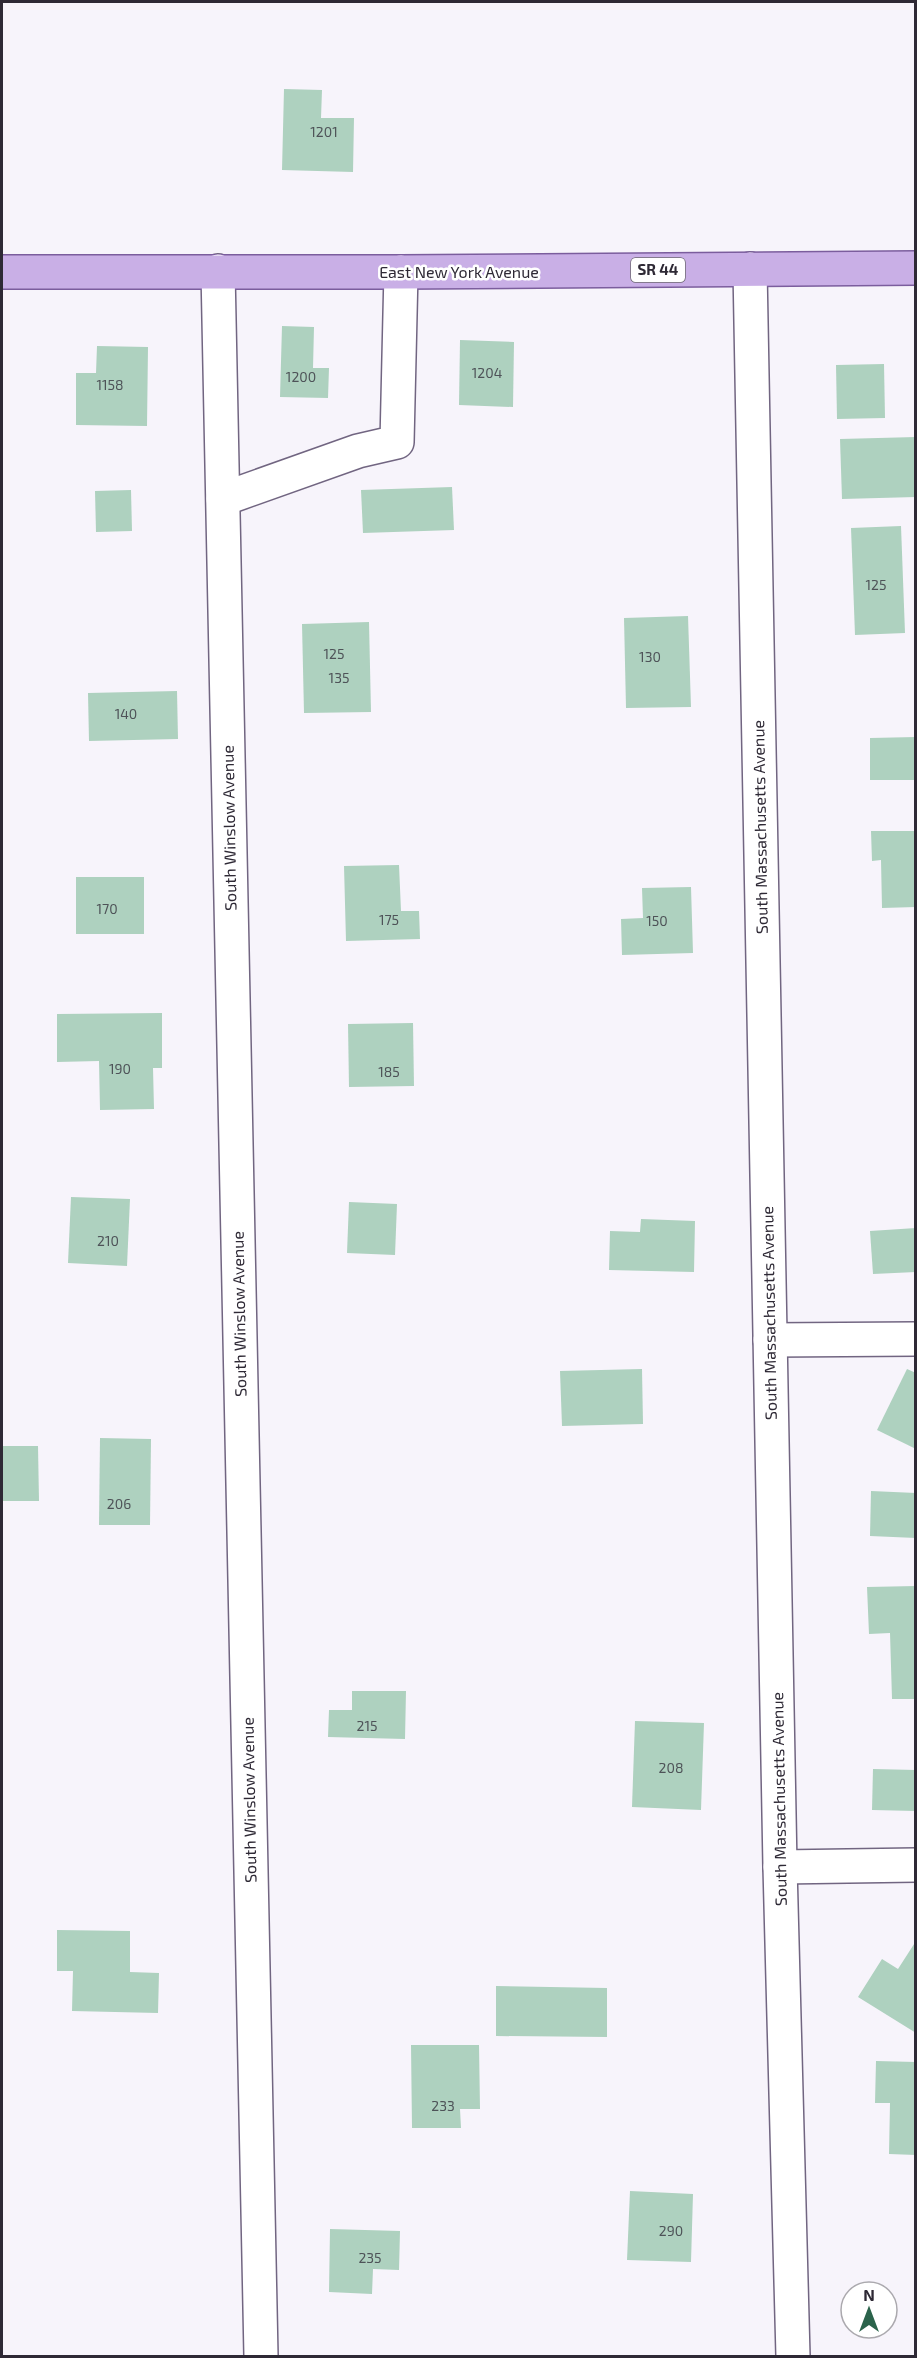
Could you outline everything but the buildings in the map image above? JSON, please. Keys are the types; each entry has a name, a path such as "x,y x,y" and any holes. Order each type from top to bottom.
{"main road":[{"name":"East New York Avenue","path":"2,272 915,268"}],"street":[{"name":"South Massachusetts Avenue","path":"750,269 780,1867 793,2356"},
{"name":"South Winslow Avenue","path":"218,271 261,2356"},
{"path":"223,499 358,451 397,442 401,272"},
{"path":"770,1340 915,1339"},
{"path":"780,1867 915,1865"}]}
